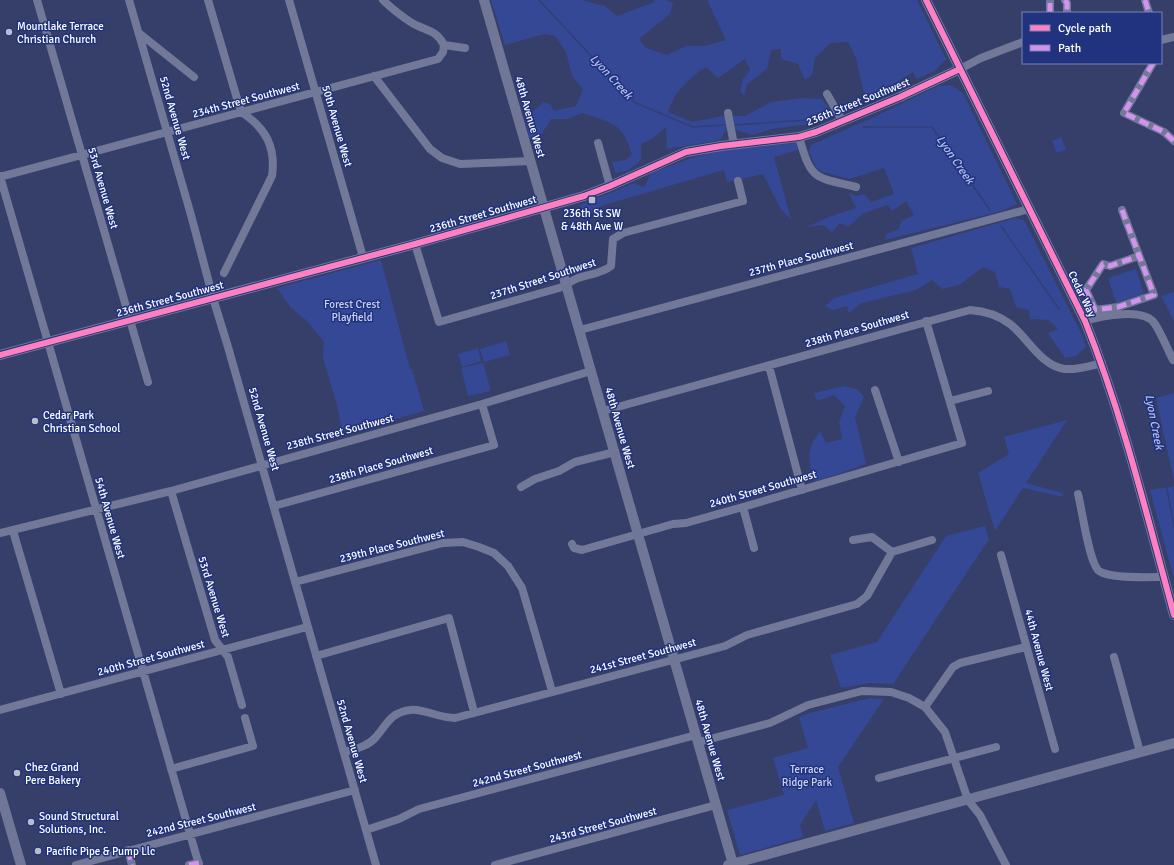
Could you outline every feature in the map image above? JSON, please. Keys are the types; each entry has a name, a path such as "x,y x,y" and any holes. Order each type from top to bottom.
{"main road":[{"name":"48th Avenue West","path":"484,0 697,738 732,865"},
{"name":"Cedar Way","path":"926,0 1085,321 1102,363 1123,426 1174,615"},
{"name":"236th Street Southwest","path":"0,355 416,244 544,208 610,186 686,152 799,137 843,122 960,69"},
{"path":"732,865 1174,743"},
{"path":"0,793 3,815 21,865"}],"street":[{"name":"53rd Avenue West","path":"37,0 148,382"},
{"name":"52nd Avenue West","path":"129,0 212,298 228,347 274,506 307,627 376,865"},
{"path":"208,0 241,112 253,120 261,129 272,150 274,161 272,176 224,273"},
{"name":"50th Avenue West","path":"289,0 363,257"},
{"path":"383,0 398,14 415,24 435,32 441,38 444,45 465,48"},
{"path":"1050,0 1050,12"},
{"path":"1065,0 1067,3 1066,12"},
{"path":"1145,0 1149,12"},
{"path":"139,33 194,77"},
{"path":"1162,40 1174,37"},
{"name":"236th Street Southwest","path":"960,69 981,58 1022,42"},
{"name":"234th Street Southwest","path":"0,177 438,59 443,52 444,45"},
{"path":"1152,64 1124,113 1164,132 1174,141"},
{"path":"374,76 430,149 442,158 460,164 531,161"},
{"path":"827,94 843,122"},
{"path":"728,113 734,145"},
{"path":"799,137 806,162 815,176 856,187"},
{"path":"598,143 610,186"},
{"name":"54th Avenue West","path":"0,177 199,864"},
{"name":"237th Street Southwest","path":"416,244 439,322 566,286 571,280 606,271 611,266 613,239 623,232 743,201 738,181"},
{"name":"237th Place Southwest","path":"580,330 1029,209"},
{"path":"1122,210 1154,295 1118,307 1095,310 1086,290 1104,264 1110,266 1139,256"},
{"name":"238th Place Southwest","path":"603,412 970,310 983,311 996,315 1010,325 1048,362 1064,369 1080,368 1102,363"},
{"path":"1085,321 1125,315 1142,315 1149,318 1155,323 1173,360"},
{"path":"926,321 950,401 988,391"},
{"path":"769,366 802,490"},
{"name":"238th Street Southwest","path":"0,533 97,511 171,491 482,404 591,371"},
{"path":"875,390 898,462"},
{"name":"240th Street Southwest","path":"572,544 574,548 582,550 673,524 686,523 743,508 962,442 950,401"},
{"name":"238th Place Southwest","path":"274,506 494,445 482,404"},
{"path":"521,487 535,478 559,471 575,462 615,452"},
{"name":"53rd Avenue West","path":"171,491 215,640 221,650 228,657 242,705"},
{"path":"1078,494 1092,559 1099,571 1106,574 1164,576"},
{"path":"743,508 754,548"},
{"path":"13,531 61,694"},
{"path":"853,540 872,537 892,552 932,540"},
{"name":"239th Place Southwest","path":"295,582 443,543 463,542 494,553 508,566 522,588 552,692"},
{"name":"241st Street Southwest","path":"344,752 363,746 374,739 385,723 403,711 418,709 444,718 455,718 725,646 747,635 857,604 867,596 892,552"},
{"name":"44th Avenue West","path":"1001,555 1055,749"},
{"path":"316,656 449,618 474,712"},
{"name":"240th Street Southwest","path":"0,710 307,627"},
{"path":"1006,865 980,815 968,800 945,732 925,707 953,667 960,663 1026,646"},
{"path":"1114,657 1140,752"},
{"name":"242nd Street Southwest","path":"366,830 399,819 419,809 697,738 770,723 808,705 862,691 891,692 909,698 925,707"},
{"path":"171,769 253,746 245,718"},
{"path":"879,778 996,747"},
{"name":"242nd Street Southwest","path":"76,865 190,833 200,832 355,790"},
{"name":"243rd Street Southwest","path":"495,865 716,805"},
{"path":"128,850 132,865"},
{"path":"189,865 199,864"}],"green space":[{"path":"491,0 581,0 605,6 617,16 655,2 654,0 666,0 673,3 670,14 639,39 646,48 667,55 686,46 704,46 726,40 707,0 917,0 946,59 935,71 917,79 913,72 868,100 863,90 856,58 848,42 831,43 815,58 812,75 805,80 798,64 781,59 781,49 771,50 767,69 747,84 744,96 740,91 743,79 750,70 745,59 718,78 706,67 682,86 674,98 668,112 692,122 723,116 745,116 771,102 802,98 822,99 834,116 817,123 772,129 752,135 734,129 726,130 720,140 667,149 666,127 653,138 641,144 641,160 629,170 615,173 612,162 626,160 632,154 628,143 620,130 614,125 601,119 582,113 567,119 551,119 541,135 533,142 529,137 525,119 543,102 550,104 554,111 576,106 583,89 572,76 566,52 555,36 544,34 505,45"},
{"path":"951,85 963,93 1017,204 1002,211 885,240 886,234 899,229 901,221 914,215 906,201 892,211 888,205 864,213 848,227 840,223 832,232 823,225 807,227 826,218 856,208 849,193 857,196 864,194 871,202 894,194 884,168 849,179 820,171 808,153 811,145 938,86"},
{"path":"1061,137 1066,150 1057,153 1052,141"},
{"path":"798,143 798,150 774,157 791,219 781,210 763,174 727,182 724,170 604,205 586,215 582,211 580,205 634,183 644,187 651,173 691,158 723,150"},
{"path":"1015,218 1024,220 1083,337 1086,347 1076,356 1065,358 1048,333 1058,329 1049,320 1030,319 1029,310 1016,307 1010,289 999,287 995,272 983,267 959,285 942,289 932,280 916,290 862,303 849,313 847,306 833,310 825,306 834,298 918,274 911,248"},
{"name":"Forest Crest Playfield","path":"381,260 410,369 412,369 424,411 347,433 341,427 337,405 323,358 324,342 307,321 291,308 277,288"},
{"path":"1136,269 1144,294 1116,303 1108,278"},
{"path":"1174,292 1174,321 1161,296"},
{"path":"506,341 510,355 484,362 480,349"},
{"path":"478,348 481,361 462,367 458,354"},
{"path":"483,363 491,391 468,396 461,368"},
{"path":"845,386 858,390 864,397 855,417 866,464 815,482 809,456 812,445 820,431 826,443 842,439 839,422 845,406 834,395 817,401 814,393"},
{"path":"1174,393 1174,481 1156,398"},
{"path":"1067,420 1026,483 1062,493 1063,497 1023,488 995,531 978,473 1009,454 1004,437"},
{"path":"1174,486 1174,579 1150,490"},
{"path":"985,526 989,539 893,684 870,683 841,688 830,655 877,642 946,536"},
{"name":"Terrace Ridge Park","path":"870,698 884,699 838,767 854,823 825,831 816,800 800,825 803,837 740,855 727,810 784,795 773,758 808,748 799,717"}],"waterway":[{"name":"Lyon Creek","path":"539,0 634,102 692,127 724,125"},
{"name":"Lyon Creek","path":"734,125 823,119"},
{"name":"Lyon Creek","path":"863,127 932,127 990,210"},
{"name":"Lyon Creek","path":"1001,226 1059,309"},
{"name":"Lyon Creek","path":"1108,332 1144,368 1174,526"}],"marked path":[{"path":"1050,0 1050,12"},
{"path":"1065,0 1067,3 1067,12"},
{"path":"1145,0 1149,12"},
{"path":"1152,64 1124,113 1164,132 1174,141"},
{"path":"1122,210 1154,295 1118,307 1095,310 1086,290 1103,264 1110,266 1139,256"},
{"path":"128,850 132,865"},
{"path":"189,865 199,863"}],"cycle path":[{"path":"926,0 1085,321 1099,357 1123,430 1174,615"},
{"path":"0,355 415,244 584,196 686,152 721,146 799,137 816,132 900,97 960,69"}],"place":[{"name":"Mountlake Terrace Christian Church","path":"9,32"},
{"name":"236th St SW & 48th Ave W","path":"592,200"},
{"name":"Cedar Park Christian School","path":"35,421"},
{"name":"Chez Grand Pere Bakery","path":"17,773"},
{"name":"Sound Structural Solutions, Inc.","path":"31,822"},
{"name":"Pacific Pipe & Pump Llc","path":"38,851"}]}
